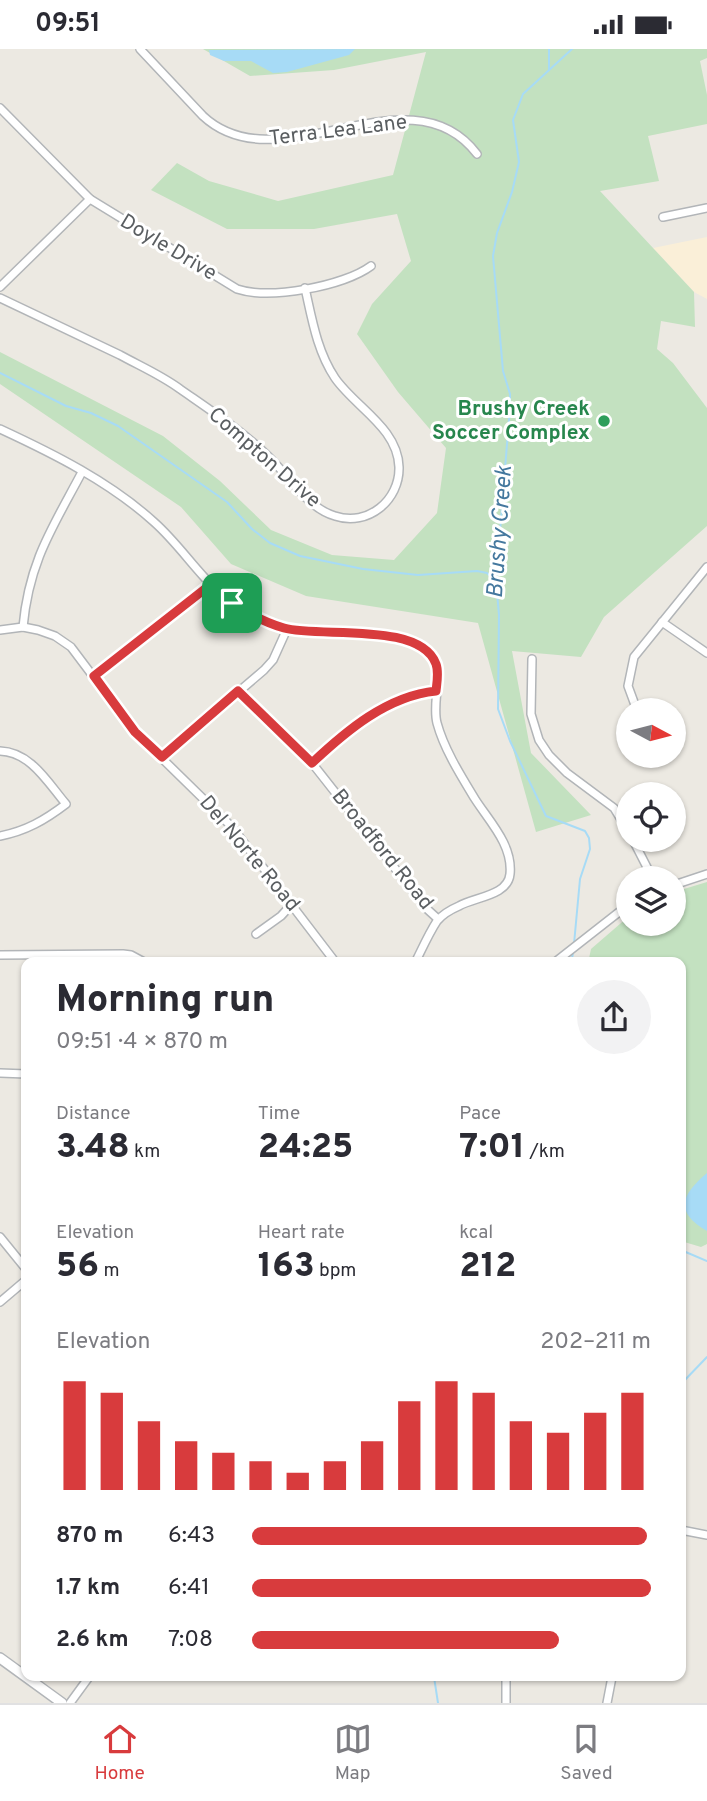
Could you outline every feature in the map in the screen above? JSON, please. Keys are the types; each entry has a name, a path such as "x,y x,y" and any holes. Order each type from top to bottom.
{"street":[{"name":"Terra Lea Lane","path":"140,49 203,116 233,136 264,140 378,123 415,121 449,131 467,142 477,154"},
{"name":"Doyle Drive","path":"0,107 90,199 237,289 266,294 305,288 355,277 371,266"},
{"path":"0,287 90,199"},
{"path":"663,217 707,208"},
{"name":"Compton Drive","path":"0,298 166,379 268,456 319,508 335,516 361,517 374,512 390,500 398,479 398,458 385,432 341,386 329,367 317,340 305,288"},
{"path":"0,429 82,472 153,521 210,585 244,611 287,629 382,636 412,643 426,651 434,660 438,673 435,712 439,730 469,789 500,836 509,857 510,873 507,883 499,890 460,905 438,919 418,957"},
{"path":"23,627 28,594 40,552 82,472"},
{"path":"632,698 628,686 631,664 638,651 707,567"},
{"path":"94,676 210,585"},
{"path":"662,622 707,653"},
{"name":"Del Norte Road","path":"0,630 23,627 46,633 64,641 77,653 135,732 232,827 332,957"},
{"path":"162,757 270,664 287,629"},
{"path":"532,659 531,714 539,740 567,772 616,811"},
{"name":"Broadford Road","path":"238,691 312,763 427,909 438,919"},
{"path":"312,763 374,714 410,695 436,691"},
{"path":"0,751 10,751 30,761 66,804 40,823 0,836"},
{"path":"686,881 707,874"},
{"path":"256,934 292,904"},
{"path":"561,957 616,914"},
{"path":"0,955 122,954 135,957"},
{"path":"0,1073 21,1075"},
{"path":"0,1237 21,1263"},
{"path":"0,1301 21,1284"},
{"path":"686,1531 707,1535"},
{"path":"0,1658 21,1673"},
{"path":"32,1681 62,1703"},
{"path":"71,1703 86,1681"},
{"path":"506,1681 506,1703"},
{"path":"607,1703 611,1681"}],"shaded area":[{"path":"707,237 707,299 694,292 653,248"}],"green space":[{"path":"203,49 707,49 707,58 700,61 707,95 707,124 648,136 659,181 600,191 694,292 695,327 661,321 657,349 673,363 707,408 707,526 604,617 581,657 512,651 531,753 591,815 536,832 478,623 306,596 231,564 181,507 0,384 0,352 163,436 220,481 271,530 332,555 394,560 437,513 446,448 398,392 357,334 372,304 411,261 397,214 314,229 227,229 151,190 177,163 209,181 278,201 393,175 426,52 334,70 250,76"},
{"path":"707,882 707,1244 701,1247 686,1242 686,957 589,957 591,949 616,927 616,936 686,936 686,888"}],"water":[{"path":"355,49 349,55 287,72 273,73 251,61 224,61 210,55 209,50"},
{"path":"707,1173 707,1231 689,1217 686,1210 687,1196"}],"waterway":[{"path":"549,49 549,69"},
{"name":"Brushy Creek","path":"572,49 523,94 513,120 519,162 512,192 497,233 493,256 503,371 510,394 496,581 499,615 498,709 510,741 546,816 585,831 589,838 590,849 580,879 574,944"},
{"path":"0,373 66,406 91,413 118,426 227,502 252,529 270,543 300,556 363,569 418,575 477,571 487,573 495,581"},
{"name":"Brushy Creek","path":"572,957 573,953"},
{"name":"Brushy Creek","path":"686,1252 707,1261"},
{"name":"Brushy Creek","path":"686,1379 707,1357"},
{"name":"Brushy Creek","path":"435,1681 438,1703"}],"place":[{"name":"Brushy Creek Soccer Complex","path":"604,421"}],"route":[{"path":"210,585 232,603 251,615 287,629 382,636 412,643 426,651 437,666 436,691 410,695 374,714 354,727 312,763 238,691 162,757 135,732 94,676 210,585"}]}
